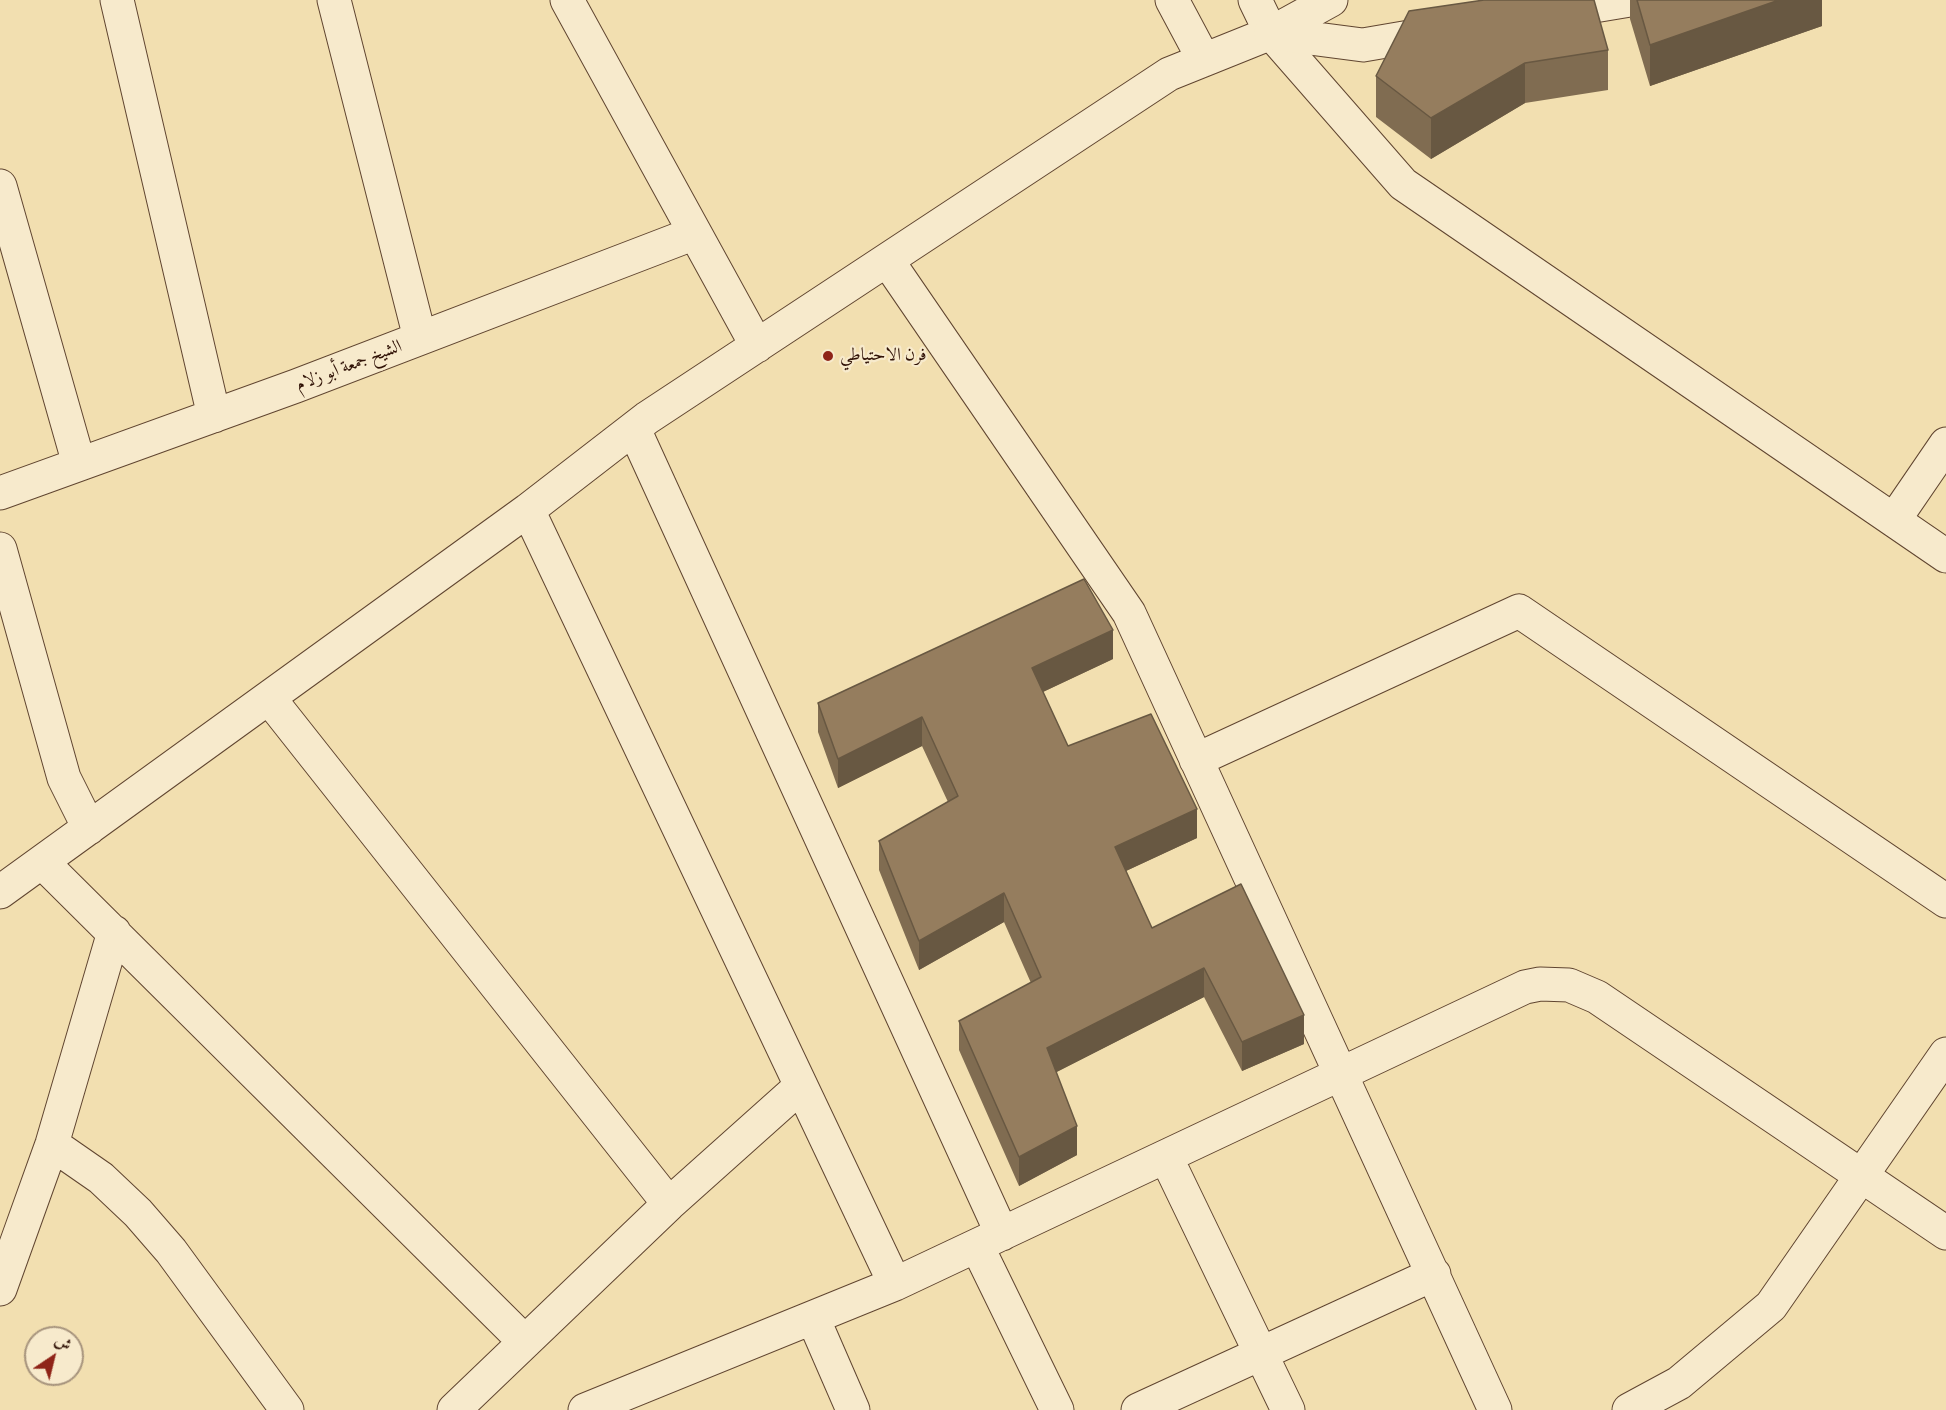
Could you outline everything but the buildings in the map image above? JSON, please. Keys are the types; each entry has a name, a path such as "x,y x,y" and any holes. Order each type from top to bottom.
{"street":[{"path":"117,0 214,416"},
{"path":"334,0 420,338"},
{"path":"567,0 757,346"},
{"path":"1172,0 1204,60"},
{"path":"1255,0 1271,33 1403,184 1946,556"},
{"path":"0,892 528,510 634,429 757,346 1169,74 1271,33 1331,0"},
{"path":"1526,17 1630,0"},
{"path":"1271,33 1363,45 1467,27"},
{"path":"0,186 79,465"},
{"name":"الشيخ جمعة أبو زلام","path":"0,493 214,416 696,233"},
{"path":"887,260 1129,613 1495,1410"},
{"path":"634,429 990,1240 1057,1410"},
{"path":"1894,520 1946,444"},
{"path":"528,510 895,1284"},
{"path":"0,549 64,778 89,828"},
{"path":"1196,760 1519,611 1946,901"},
{"path":"269,698 669,1204"},
{"path":"42,862 525,1342"},
{"path":"0,1289 52,1144 114,932"},
{"path":"585,1410 895,1284 1525,987 1547,983 1569,985 1597,997 1946,1233"},
{"path":"1629,1410 1679,1383 1771,1306 1946,1054"},
{"path":"454,1410 669,1204 801,1086"},
{"path":"52,1144 100,1178 138,1213 171,1251 287,1410"},
{"path":"1166,1157 1288,1410"},
{"path":"1138,1410 1434,1274"},
{"path":"813,1318 848,1405"}],"place":[{"name":"فرن الاحتياطي","path":"828,356"}]}
